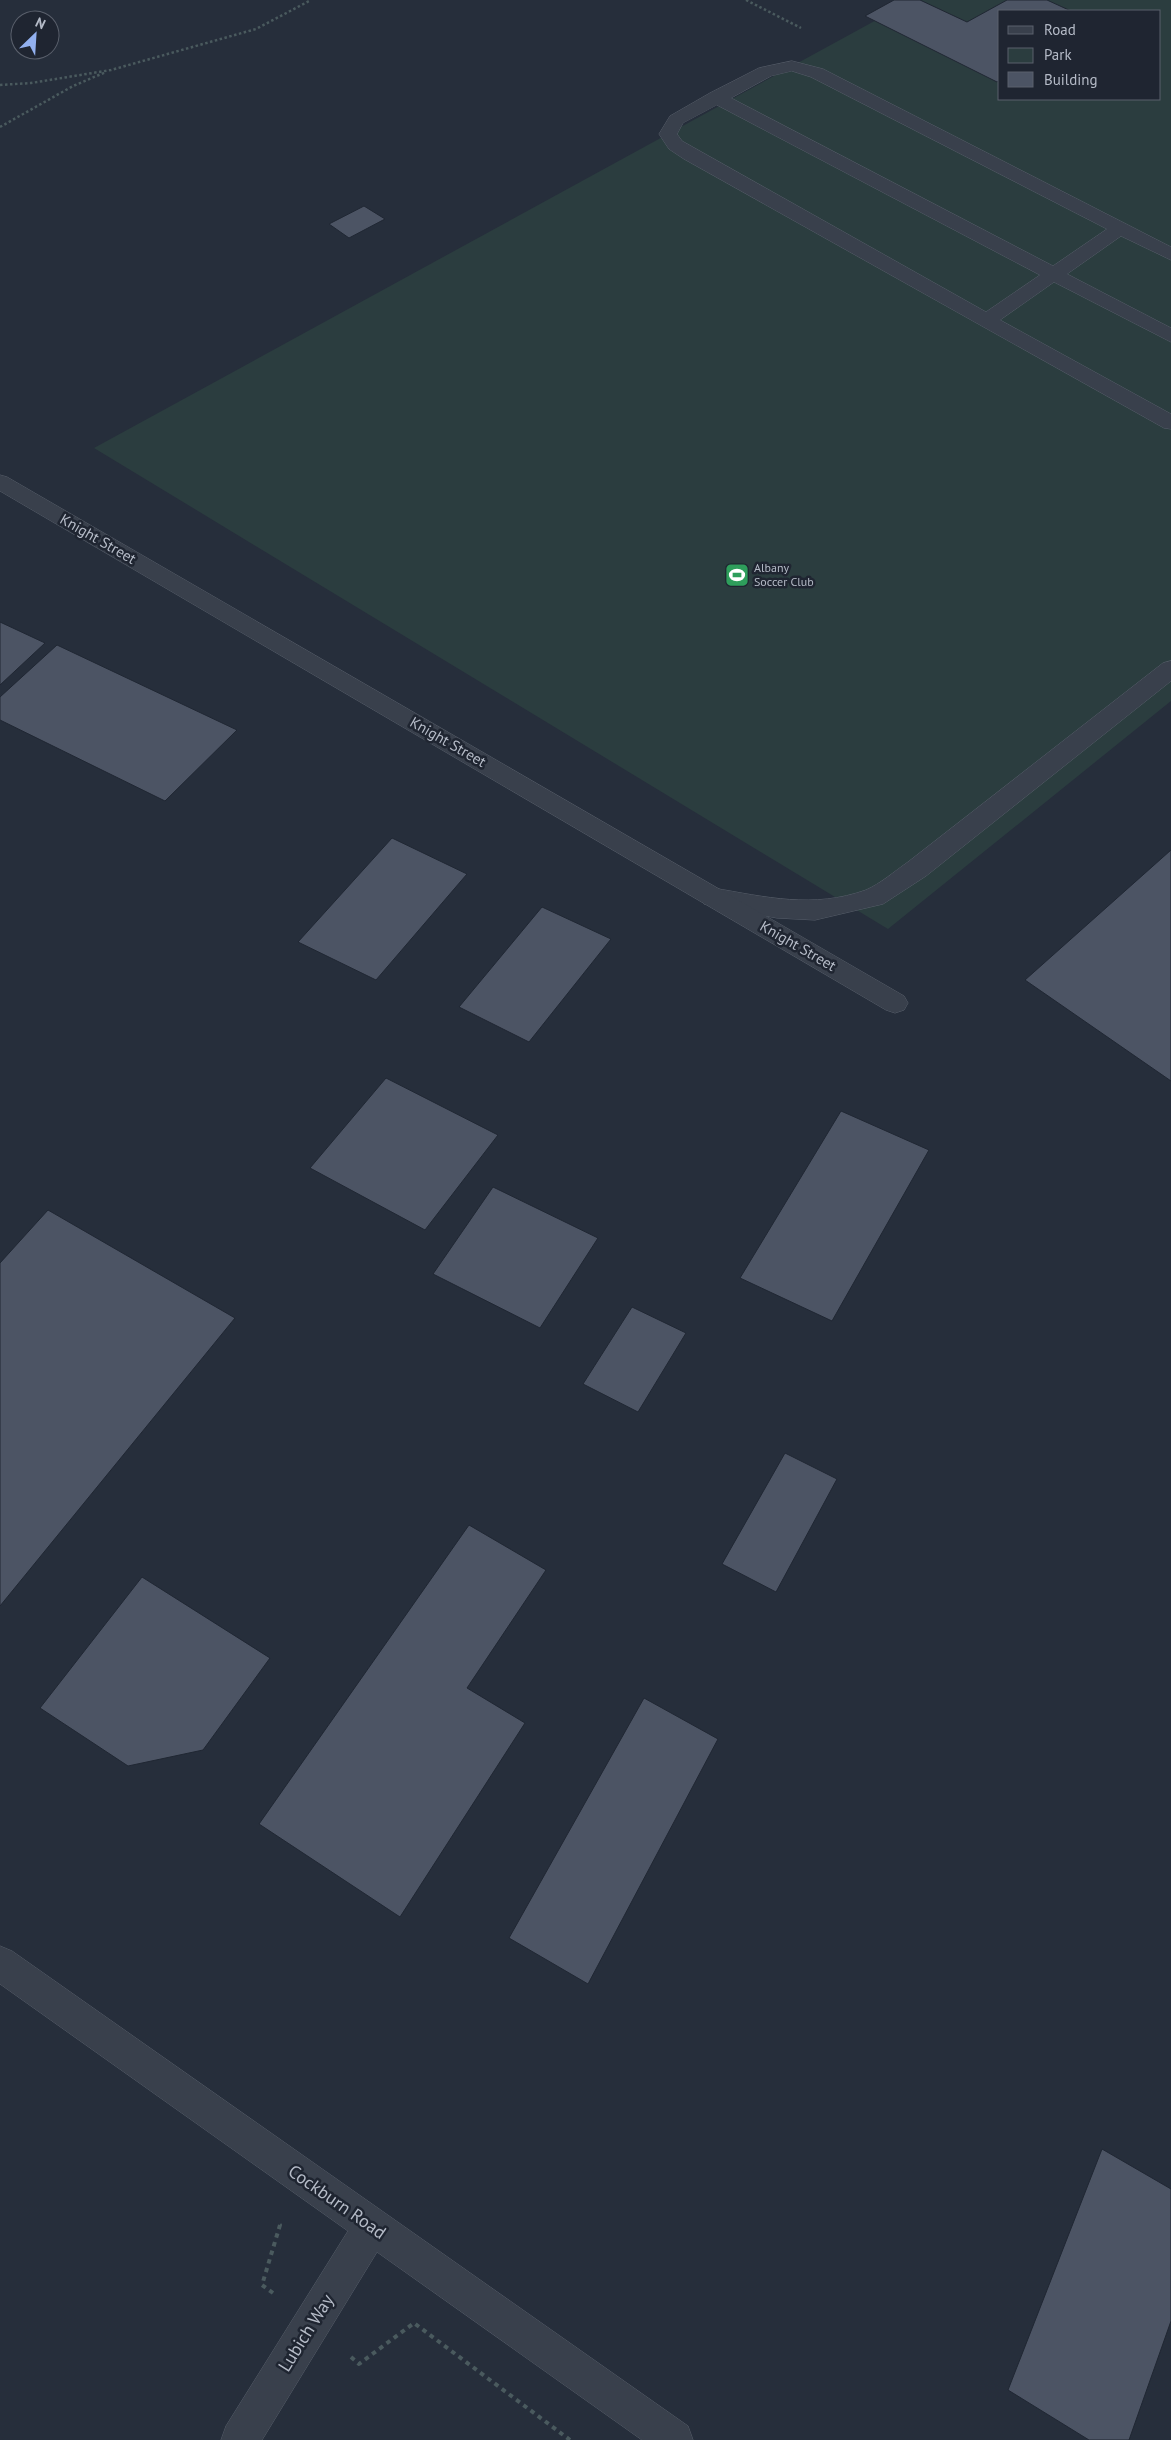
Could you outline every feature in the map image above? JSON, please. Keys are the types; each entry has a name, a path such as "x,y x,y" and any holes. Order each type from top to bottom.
{"street":[{"path":"1171,254 817,74 792,66 766,72 716,97 676,120 668,134 675,145 1171,423"},
{"path":"716,97 1171,336"},
{"path":"987,320 1119,229"},
{"name":"Knight Street","path":"0,482 895,1003"},
{"path":"713,897 777,909 815,911 874,897 918,869 1171,669"},
{"name":"Cockburn Road","path":"0,1963 674,2440"},
{"name":"Lubich Way","path":"240,2440 372,2226"}],"path":[{"path":"0,127 73,86 111,70 256,28 311,0"},
{"path":"0,86 111,70"},
{"path":"272,2219 280,2225 262,2284 359,2364 414,2323 570,2440"}],"green space":[{"name":"Albany Soccer Club","path":"913,0 1171,0 1171,701 888,929 94,448"}],"building":[{"path":"894,0 920,0 967,22 1007,0 1047,0 1069,10 998,10 997,82 865,16"},
{"path":"364,206 385,219 349,238 329,224"},
{"path":"0,622 45,643 0,685"},
{"path":"57,645 237,730 165,801 0,720 0,697"},
{"path":"392,838 467,874 376,980 298,942"},
{"path":"1171,850 1171,1081 1025,980"},
{"path":"542,907 611,939 529,1042 459,1007"},
{"path":"386,1078 498,1135 425,1230 310,1168"},
{"path":"841,1111 929,1150 832,1321 740,1278"},
{"path":"493,1187 598,1238 540,1328 433,1274"},
{"path":"48,1210 235,1318 0,1606 0,1263"},
{"path":"632,1307 686,1333 638,1412 583,1384"},
{"path":"785,1453 837,1479 776,1592 722,1564"},
{"path":"469,1525 546,1570 467,1688 525,1723 400,1917 259,1824"},
{"path":"142,1577 270,1658 203,1750 128,1766 40,1708"},
{"path":"644,1698 718,1739 588,1984 509,1938"},
{"path":"1102,2149 1171,2189 1171,2321 1129,2440 1089,2440 1008,2390"}],"place":[{"name":"Albany Soccer Club","path":"737,575"}]}
